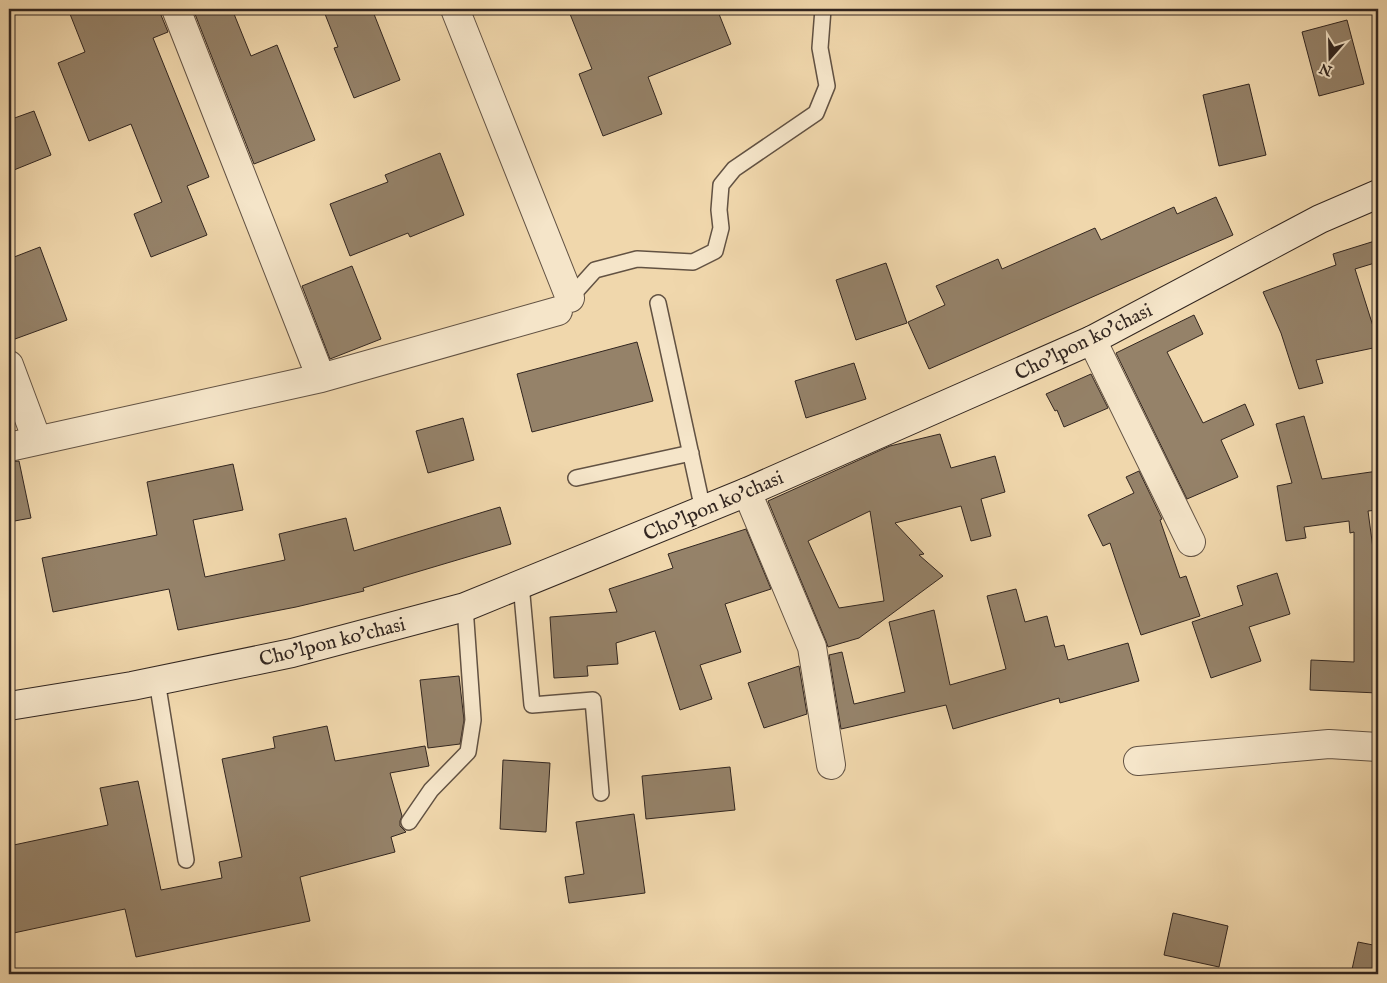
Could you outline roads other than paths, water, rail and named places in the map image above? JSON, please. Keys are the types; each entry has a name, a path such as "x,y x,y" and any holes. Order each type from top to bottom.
{"street":[{"path":"176,9 321,378"},
{"path":"9,447 321,378 564,304 455,9"},
{"name":"Cho'lpon ko'chasi","path":"9,706 132,686 292,653 465,607 746,492 1092,340 1320,219 1378,194"},
{"path":"1092,340 1191,542"},
{"path":"9,365 37,440"},
{"path":"746,492 812,647 831,764"},
{"path":"1138,761 1329,744 1378,747"}],"lane":[{"path":"564,304 595,270 637,260 692,262 715,251 721,228 719,210 721,186 734,169 816,113 827,86 820,48 823,9"},
{"path":"658,303 703,510"},
{"path":"576,478 691,453"},
{"path":"521,584 532,705 592,700 601,793"},
{"path":"409,822 431,790 468,752 473,720 465,607"},
{"path":"157,680 186,860"}]}
